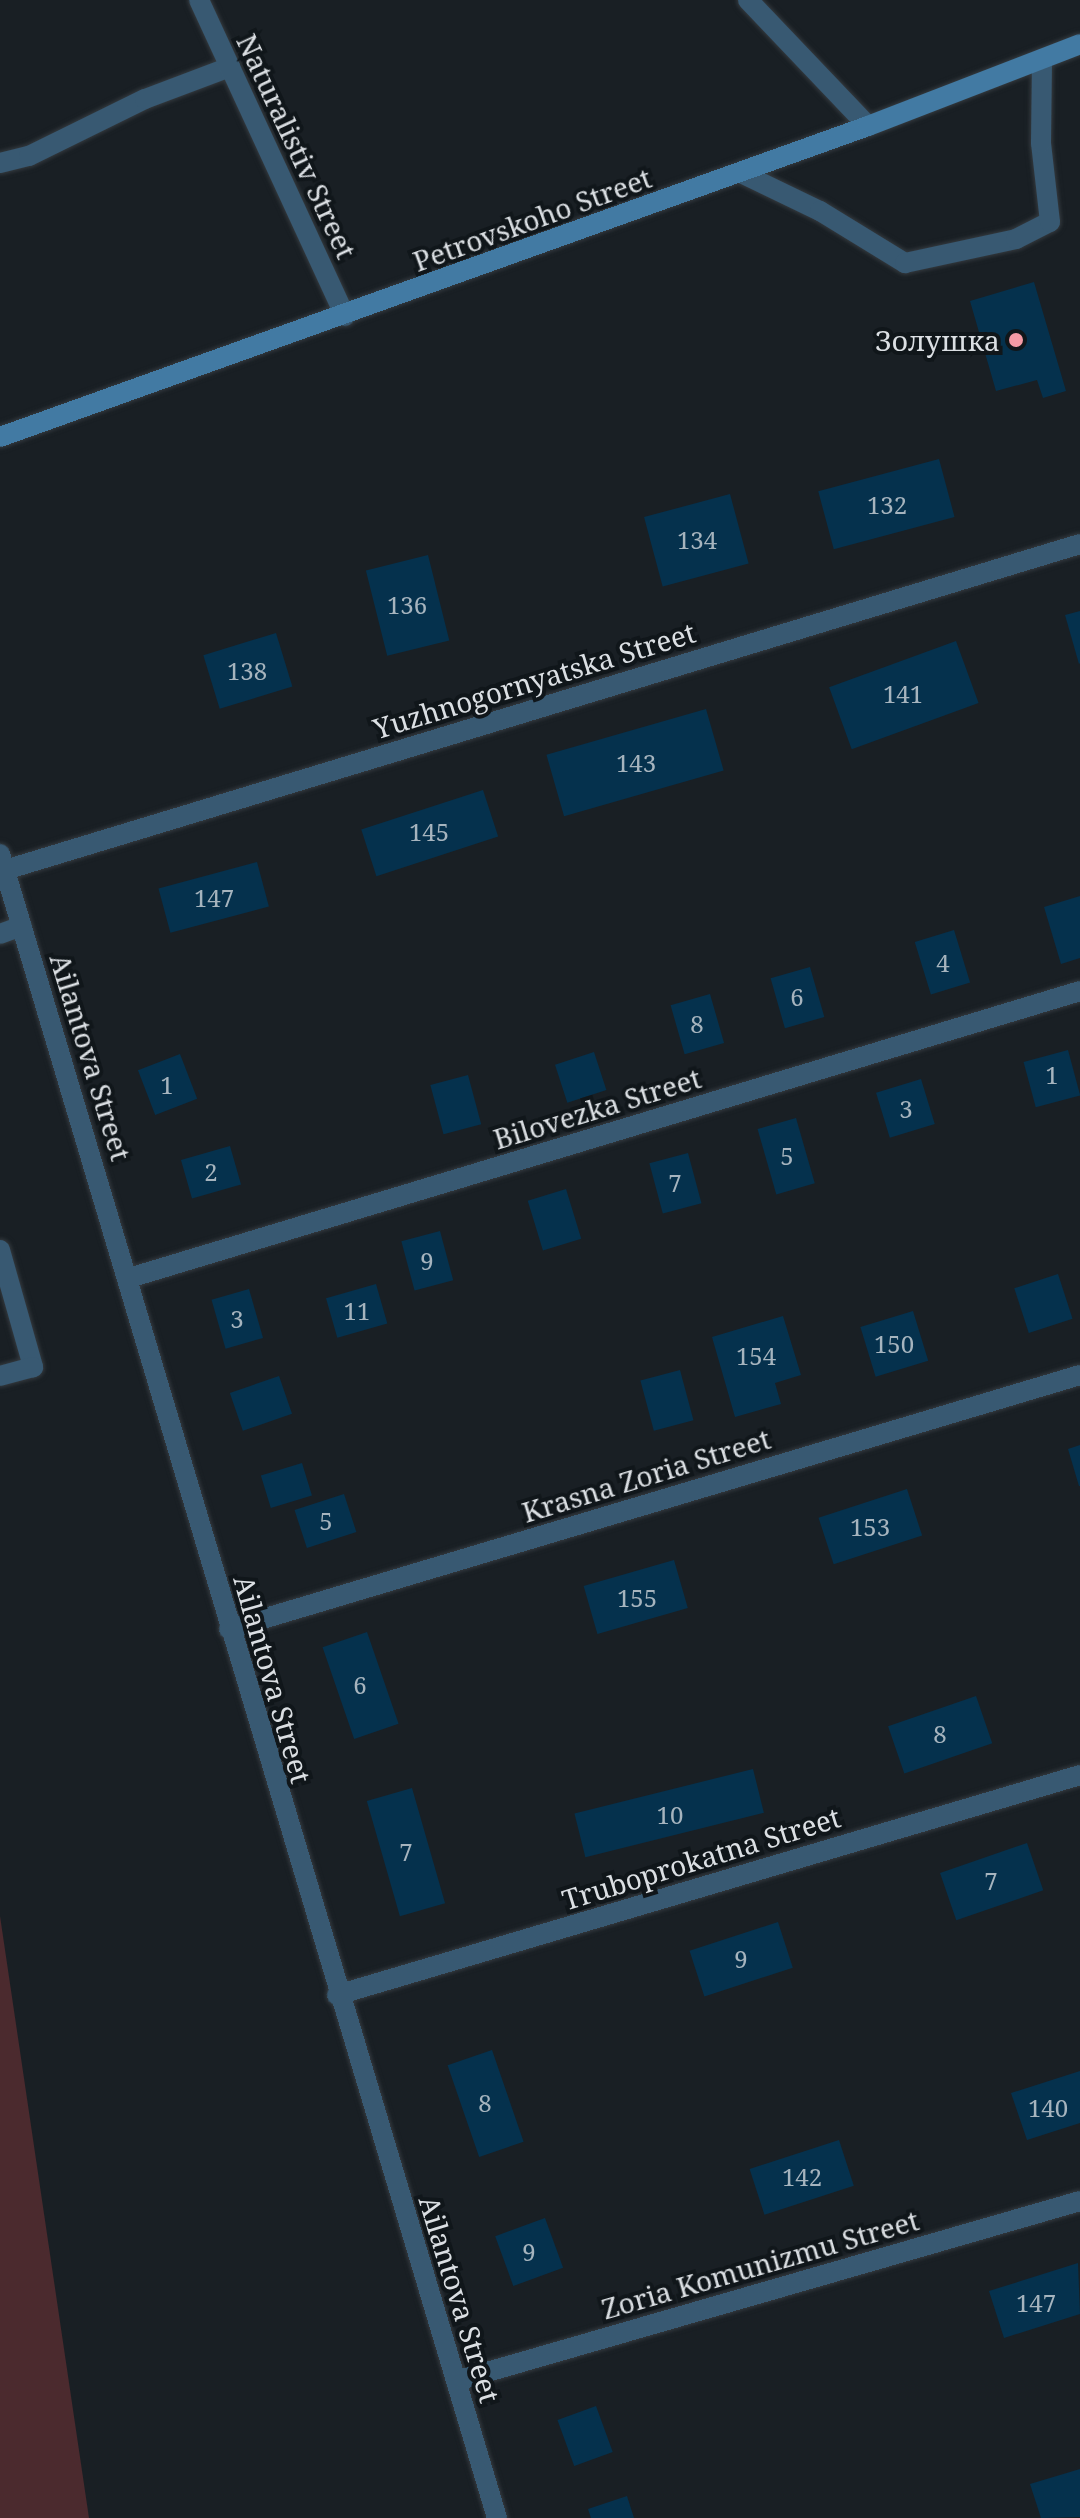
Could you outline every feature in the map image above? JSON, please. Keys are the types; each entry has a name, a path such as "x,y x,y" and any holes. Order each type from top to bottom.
{"main road":[{"name":"Petrovskoho Street","path":"0,437 741,173 1080,44"}],"street":[{"name":"Naturalistiv Street","path":"199,0 345,316"},
{"path":"748,0 868,126"},
{"path":"741,173 820,211 905,263 1016,239 1050,222 1041,143 1042,59"},
{"path":"0,163 29,156 145,99 230,67"},
{"name":"Yuzhnogornyatska Street","path":"2,862 1080,544"},
{"name":"Ailantova Street","path":"2,862 129,1278 337,1995 497,2518"},
{"path":"0,934 22,926"},
{"name":"Bilovezka Street","path":"129,1278 1080,991"},
{"path":"0,1250 33,1367 0,1376"},
{"name":"Krasna Zoria Street","path":"229,1629 1080,1375"},
{"name":"Truboprokatna Street","path":"337,1995 1080,1775"},
{"name":"Zoria Komunizmu Street","path":"456,2381 1080,2201"}],"shaded area":[{"path":"0,1916 89,2518 0,2518"}],"building":[{"name":"Золушка","path":"1034,282 1066,391 1043,398 1037,380 996,391 970,301"},
{"path":"939,459 955,517 834,549 818,491"},
{"path":"730,494 749,564 663,587 644,517"},
{"path":"428,555 449,640 387,656 366,570"},
{"path":"1080,611 1080,663 1079,664 1065,615"},
{"path":"276,633 292,687 220,709 203,655"},
{"path":"956,641 979,703 852,749 829,687"},
{"path":"706,709 724,771 564,816 546,755"},
{"path":"483,790 498,837 376,876 361,830"},
{"path":"257,862 269,906 170,933 158,888"},
{"path":"1080,896 1080,958 1061,964 1044,907"},
{"path":"954,930 970,983 931,995 915,942"},
{"path":"810,967 824,1017 785,1028 771,978"},
{"path":"710,994 724,1043 685,1054 671,1005"},
{"path":"1068,1050 1080,1095 1036,1107 1024,1062"},
{"path":"594,1052 606,1090 567,1103 555,1065"},
{"path":"180,1054 197,1099 155,1115 138,1070"},
{"path":"468,1075 481,1124 444,1134 430,1085"},
{"path":"921,1079 935,1124 890,1138 876,1093"},
{"path":"796,1118 815,1183 776,1194 758,1129"},
{"path":"230,1146 241,1184 192,1199 181,1160"},
{"path":"688,1153 701,1203 663,1214 649,1163"},
{"path":"566,1189 581,1239 543,1250 528,1201"},
{"path":"440,1231 453,1280 415,1291 401,1241"},
{"path":"1058,1274 1073,1319 1029,1333 1014,1288"},
{"path":"376,1284 387,1323 337,1338 326,1298"},
{"path":"249,1289 263,1338 226,1349 212,1300"},
{"path":"913,1311 928,1361 876,1377 860,1327"},
{"path":"783,1316 801,1375 775,1383 781,1404 735,1417 712,1337"},
{"path":"680,1370 693,1420 654,1431 640,1381"},
{"path":"279,1376 292,1414 243,1431 230,1393"},
{"path":"1080,1445 1080,1486 1079,1486 1068,1449"},
{"path":"302,1463 312,1496 271,1508 261,1476"},
{"path":"907,1489 922,1536 834,1564 819,1518"},
{"path":"344,1494 356,1532 307,1548 295,1510"},
{"path":"674,1560 688,1608 597,1634 584,1586"},
{"path":"367,1632 399,1724 354,1739 323,1647"},
{"path":"976,1696 992,1743 904,1774 888,1726"},
{"path":"753,1769 764,1813 585,1857 574,1814"},
{"path":"412,1788 445,1903 400,1916 367,1801"},
{"path":"1027,1843 1043,1890 956,1920 940,1873"},
{"path":"778,1922 793,1968 704,1996 690,1951"},
{"path":"492,2050 524,2142 479,2157 448,2065"},
{"path":"1080,2071 1080,2123 1027,2140 1011,2093"},
{"path":"839,2140 854,2186 764,2215 750,2169"},
{"path":"545,2218 563,2268 513,2286 495,2236"},
{"path":"1078,2263 1080,2314 1004,2338 989,2291"},
{"path":"596,2406 613,2452 574,2466 557,2420"},
{"path":"1080,2469 1080,2517 1041,2518 1030,2484"},
{"path":"627,2496 634,2518 591,2518 588,2509"}],"place":[{"name":"Золушка","path":"1016,340"}]}
